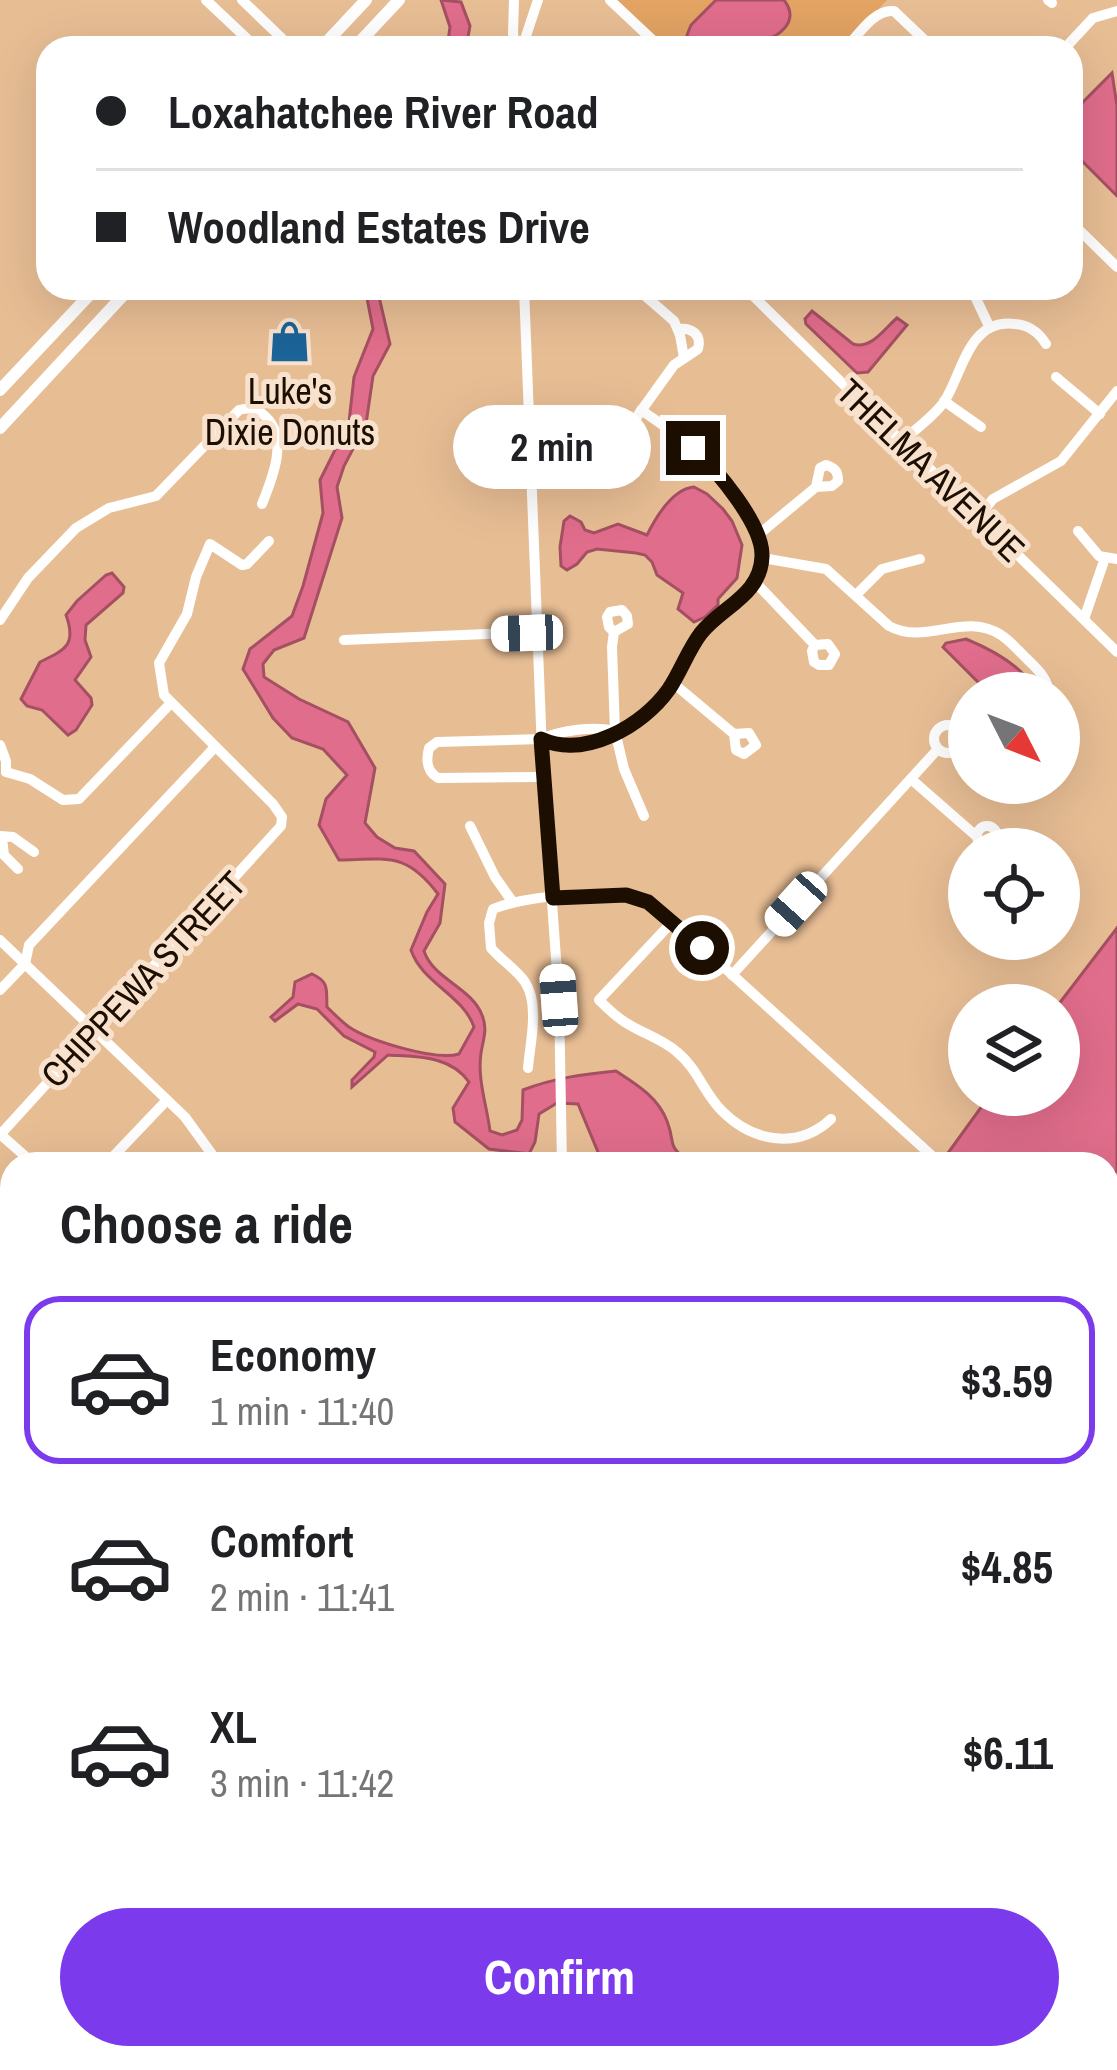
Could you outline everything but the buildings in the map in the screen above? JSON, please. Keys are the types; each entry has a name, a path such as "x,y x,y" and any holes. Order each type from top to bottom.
{"main road":[{"path":"332,36 366,0"},
{"path":"365,36 399,0"},
{"path":"0,390 85,300"},
{"path":"0,428 119,300"}],"street":[{"path":"206,0 244,36"},
{"path":"242,0 280,36"},
{"path":"514,0 514,36"},
{"path":"524,36 535,0"},
{"path":"610,0 649,36"},
{"path":"857,36 887,9 920,36"},
{"path":"1076,36 1093,18 1116,10"},
{"path":"1083,234 1117,267"},
{"path":"524,300 541,739 559,1000 562,1152"},
{"path":"613,467 641,410 684,358 679,329 650,300"},
{"name":"THELMA AVENUE","path":"757,300 1117,652"},
{"path":"977,300 990,328"},
{"path":"902,441 944,401 978,336 1009,322 1041,335 1046,344"},
{"path":"1056,377 1100,414"},
{"path":"979,517 992,499 1061,461 1117,392"},
{"path":"944,401 981,427"},
{"path":"0,620 28,578 76,528 109,508 156,496 246,407 266,417 279,440 262,504"},
{"path":"543,777 439,778 429,770 429,748 437,742 541,739 557,746 605,740 646,714 673,682 699,636 755,582 762,558 758,535 714,469 641,410"},
{"path":"758,535 816,487"},
{"path":"1078,531 1099,556 1111,559 1084,619"},
{"path":"0,990 25,964 29,945 215,747 164,695 160,662 187,614 210,544 242,565 269,541"},
{"path":"762,558 831,572 901,632 962,625 996,632 1040,672"},
{"path":"856,595 882,569 920,559"},
{"path":"755,582 814,645"},
{"path":"344,640 537,632"},
{"path":"614,632 615,731 624,769 644,816"},
{"path":"673,682 734,734"},
{"path":"0,745 3,774 30,779 71,802 171,703"},
{"name":"CHIPPEWA STREET","path":"0,1134 278,833 280,812 215,747"},
{"path":"732,975 937,750"},
{"path":"911,779 967,828"},
{"path":"470,826 512,901"},
{"path":"18,869 4,855 1,837 13,837 34,852"},
{"path":"528,1068 531,993 491,948 493,909 512,901 626,895 648,902 673,921 928,1152"},
{"path":"673,921 599,1000 626,1024 674,1049 695,1070 725,1115 752,1131 791,1140 815,1132 831,1119"},
{"path":"0,940 184,1117 210,1152"},
{"path":"117,1152 167,1100"}],"shaded area":[{"path":"441,0 461,2 470,26 468,36 449,36"},
{"path":"616,0 887,0 853,36 654,36"},
{"path":"716,0 784,0 790,15 775,36 688,36 691,25"},
{"path":"1112,73 1117,106 1117,196 1083,162 1083,102"},
{"path":"367,300 380,300 390,344 373,376 366,424 337,487 342,518 304,638 274,650 263,664 264,677 348,722 375,768 365,823 395,848 414,851 445,884 440,923 424,951 435,969 470,997 482,1015 480,1073 490,1131 502,1135 517,1130 523,1090 616,1071 658,1105 679,1152 598,1152 578,1104 557,1103 539,1114 530,1152 489,1149 455,1122 453,1108 469,1082 452,1067 432,1059 388,1055 352,1087 352,1080 375,1052 344,1036 317,1009 298,1004 275,1021 271,1017 293,997 295,982 312,974 324,983 327,1007 349,1027 387,1044 435,1055 459,1054 474,1027 411,950 438,894 416,871 395,861 339,860 319,825 326,799 347,775 323,749 292,738 273,718 243,669 250,649 292,616 323,513 320,480 349,422 354,377 373,329"},
{"path":"812,311 853,344 866,344 897,318 907,325 868,372 857,373 806,324"},
{"path":"694,487 723,509 742,545 737,578 705,617 694,622 678,609 683,593 657,575 645,555 597,549 567,570 561,566 564,521 570,516 594,533 618,524 647,535 672,498"},
{"path":"112,573 124,587 123,593 86,625 91,657 75,680 92,705 68,735 42,710 21,699 40,662 69,640 66,615"},
{"path":"966,639 1021,672 968,672 943,647"},
{"path":"1117,928 1117,1152 949,1152 975,1116 1080,1116 1080,984 1074,984"}],"place":[{"name":"Luke's Dixie Donuts","path":"290,341"}],"route":[{"path":"693,448 714,469 755,529 762,558 758,577 699,636 673,682 646,714 605,740 557,746 541,739 553,898 626,895 648,902 702,948"}]}
